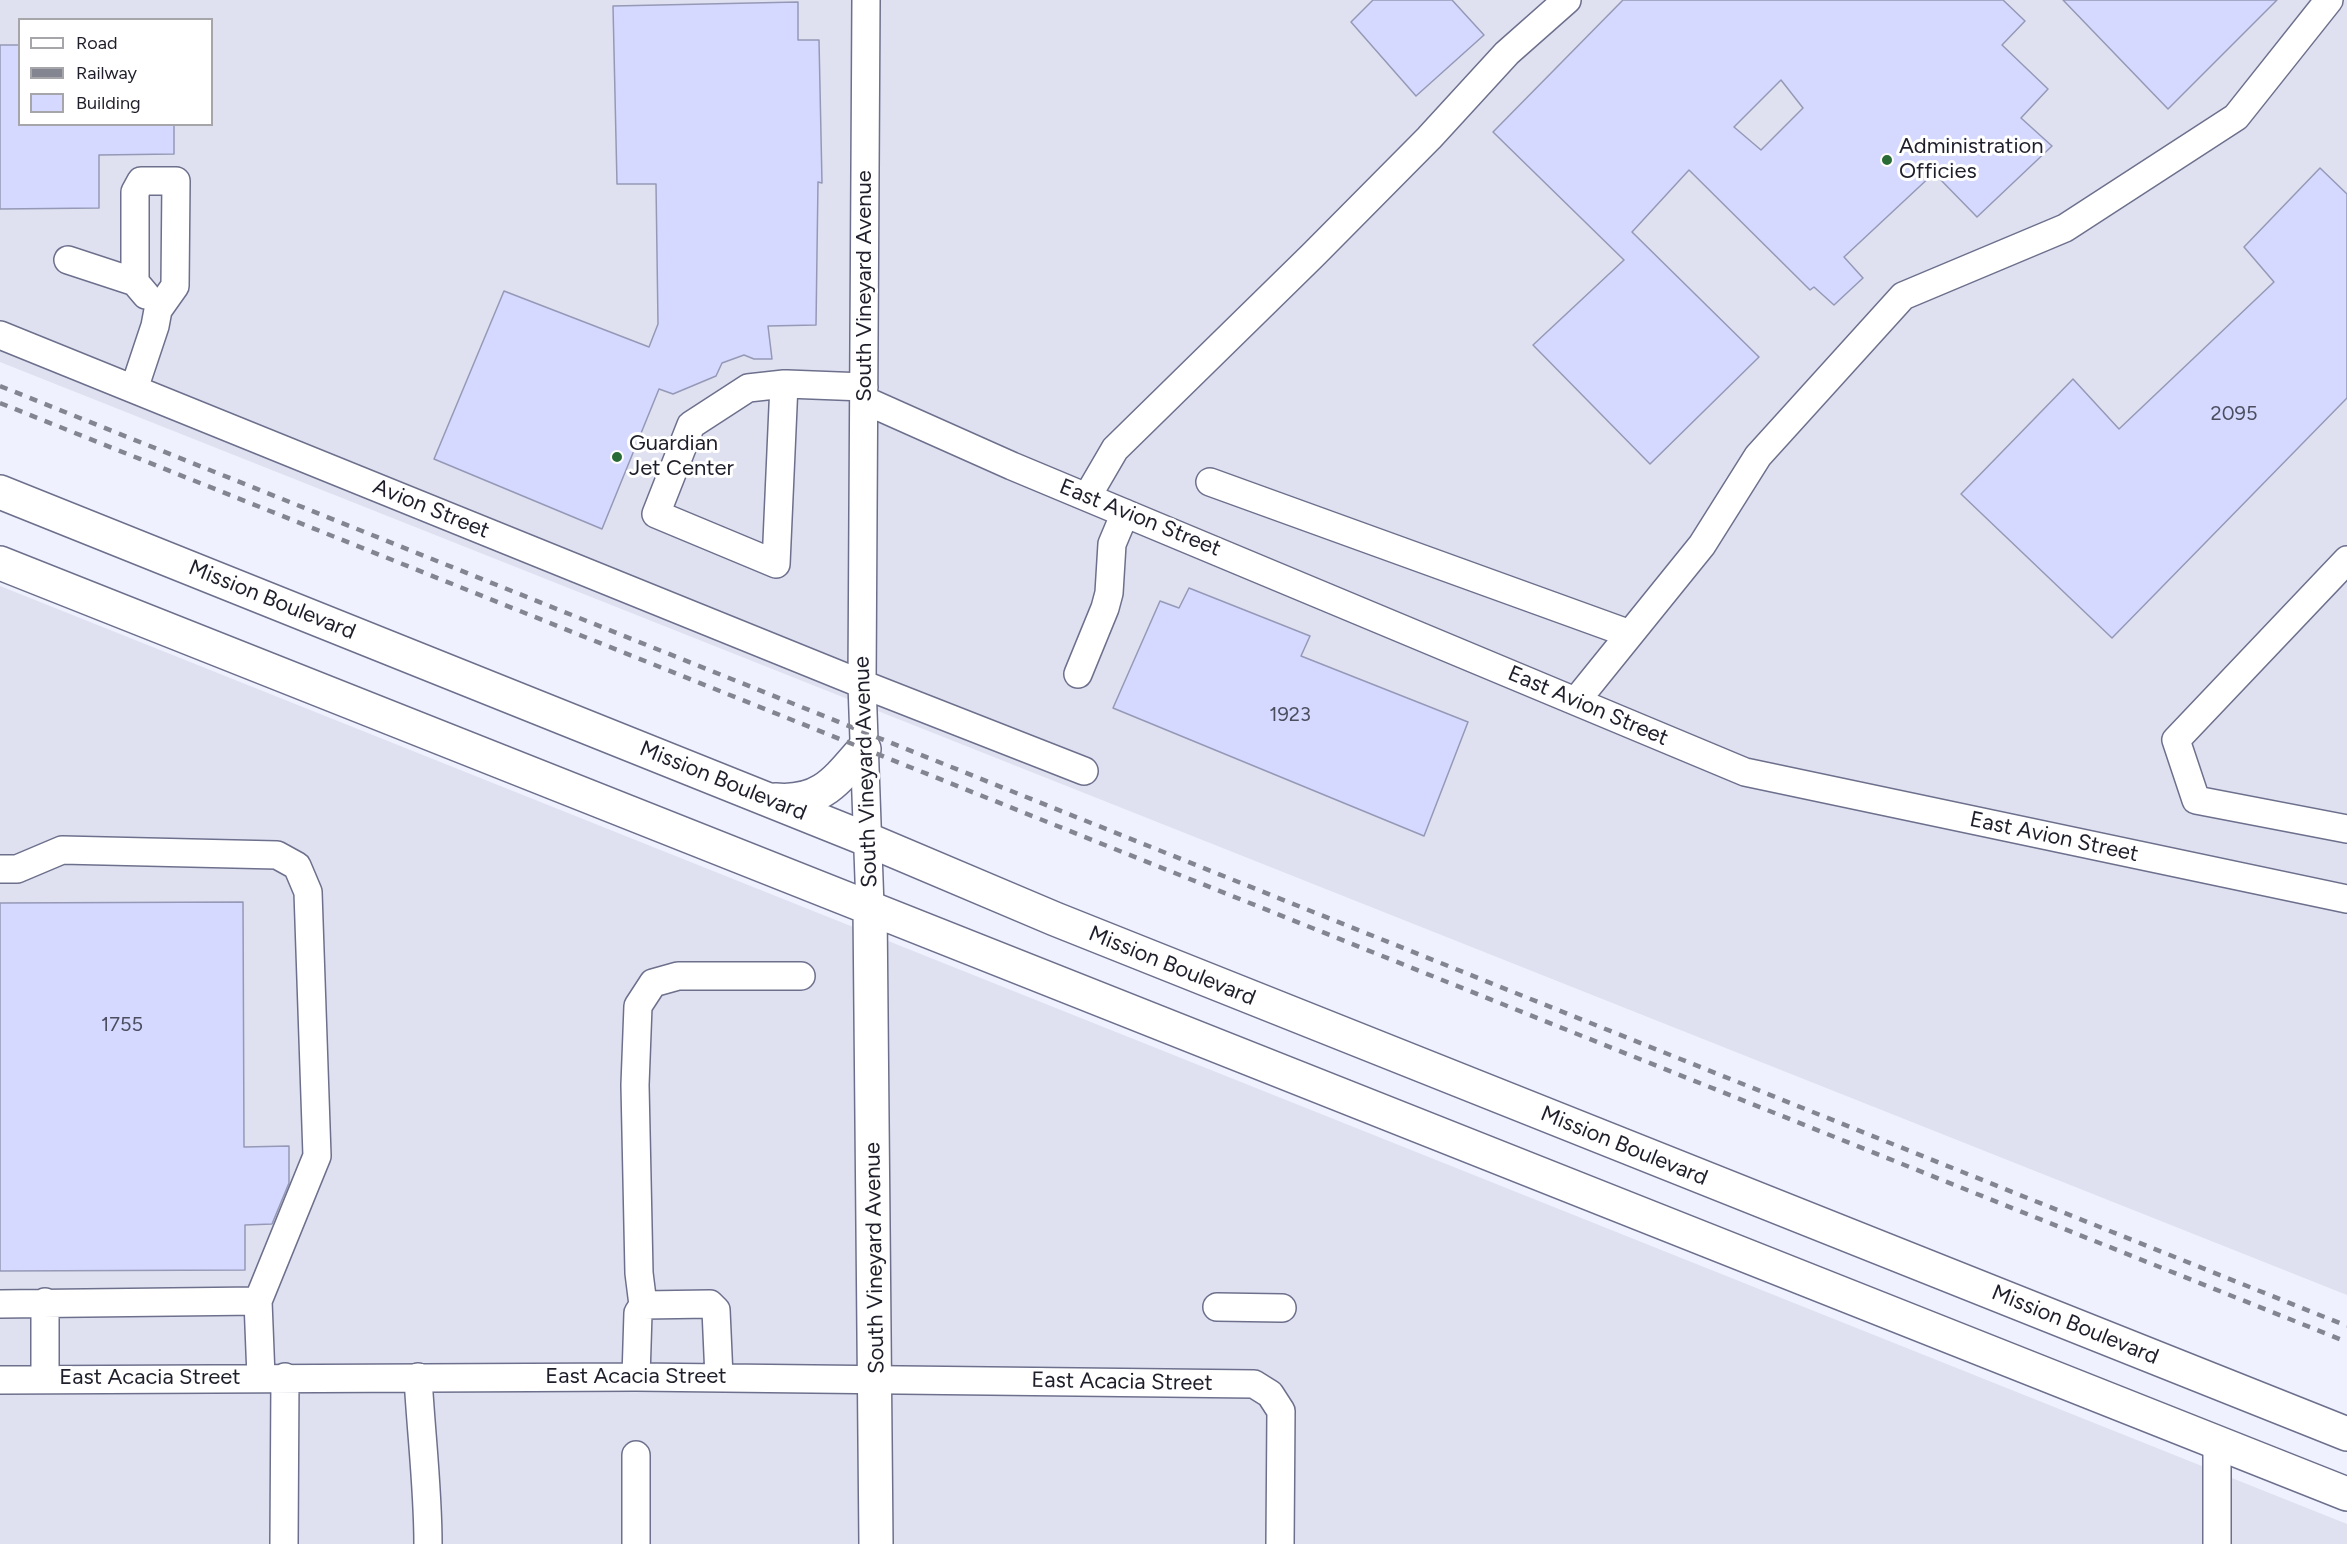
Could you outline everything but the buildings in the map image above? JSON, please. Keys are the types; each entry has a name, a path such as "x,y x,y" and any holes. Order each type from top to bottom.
{"main road":[{"name":"Mission Boulevard","path":"0,492 866,839 1055,920 2347,1434"},
{"path":"0,563 2347,1494"},
{"path":"767,799 794,802 808,799 840,777 864,749"},
{"name":"South Vineyard Avenue","path":"870,907 877,1378 876,1544"}],"street":[{"name":"South Vineyard Avenue","path":"866,0 862,684 870,907"},
{"path":"1087,497 1115,449 1321,247 1429,138 1508,53 1567,0"},
{"path":"1576,701 1702,545 1758,456 1903,296 2065,228 2236,117 2329,0"},
{"path":"134,389 158,310 175,286 176,181 141,182 135,192 135,282"},
{"path":"68,260 135,282 158,310"},
{"name":"Avion Street","path":"0,335 862,684 1084,771"},
{"path":"784,384 776,564 656,514 691,424 748,388 784,384 864,393"},
{"name":"East Avion Street","path":"864,393 1087,497 1745,772 2347,899"},
{"path":"1210,482 1630,634"},
{"path":"1078,674 1107,601 1112,544 1125,513"},
{"path":"2347,560 2176,740 2196,800 2347,829"},
{"path":"0,869 17,869 62,850 277,855 297,866 308,892 317,1156 258,1301 273,1377 284,1544"},
{"path":"636,1377 638,1313 643,1305 639,1273 635,1085 638,1006 653,983 678,976 801,976"},
{"path":"0,1304 258,1301"},
{"path":"45,1302 45,1379"},
{"path":"643,1305 710,1304 716,1310 719,1377"},
{"path":"1217,1307 1282,1308"},
{"name":"East Acacia Street","path":"0,1380 273,1377 719,1377 1254,1384 1270,1394 1281,1411 1280,1544"},
{"path":"418,1377 422,1450 427,1474 428,1544"},
{"path":"2217,1443 2217,1544"},
{"path":"636,1455 636,1544"}],"shaded area":[{"path":"0,0 2347,0 2347,1295 0,362"},
{"path":"0,586 2347,1524 2347,1544 0,1544"}],"railway":[{"path":"0,386 2347,1326"},
{"path":"0,403 2347,1342"}],"place":[{"name":"Administration Officies","path":"1887,160"},
{"name":"Guardian Jet Center","path":"617,457"}]}
